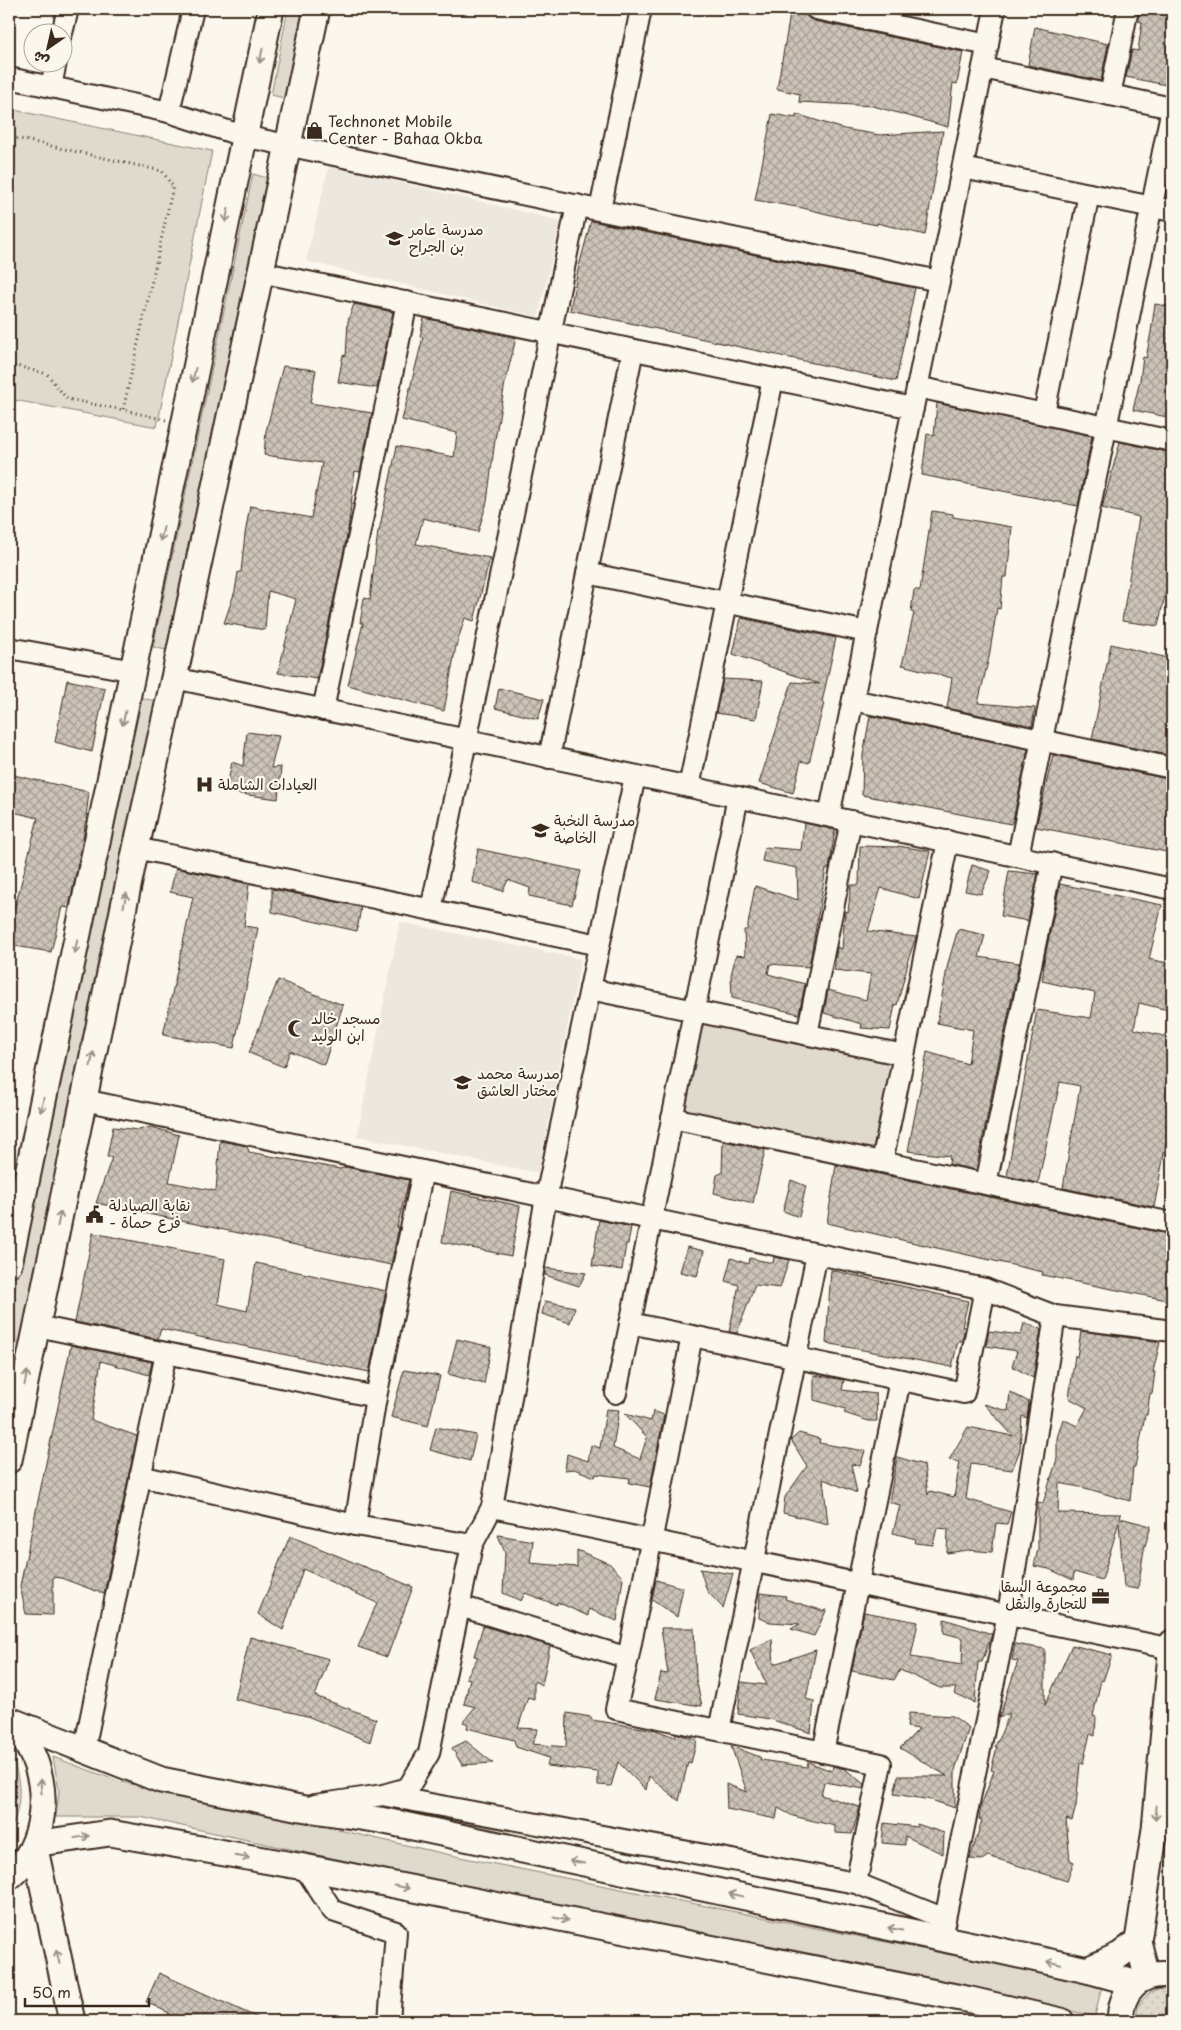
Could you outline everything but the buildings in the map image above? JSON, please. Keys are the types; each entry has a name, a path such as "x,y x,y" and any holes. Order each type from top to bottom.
{"main road":[{"path":"9,1264 271,9"},
{"path":"9,1460 136,848 318,9"},
{"path":"134,671 142,658 158,655 171,663 174,670 174,678"},
{"path":"1141,1980 1138,1941 1155,1829 1172,1643"},
{"path":"9,1721 161,1780 300,1808 380,1820 943,1929 1087,1970 1141,1980"},
{"path":"9,1721 28,1745 41,1777 43,1811 34,1844 16,1871 9,1877"},
{"path":"34,1844 110,1833 304,1868 971,2000 1061,2021"},
{"path":"34,1844 72,2021"},
{"path":"1087,1970 1120,1955 1138,1941"},
{"path":"1120,2021 1120,2008 1126,1994 1141,1980 1159,1974 1172,1974"}],"street":[{"path":"65,22 68,9"},
{"path":"169,112 193,9"},
{"path":"600,210 641,9"},
{"path":"816,9 988,45"},
{"path":"829,816 995,9"},
{"path":"1110,95 1128,9"},
{"path":"983,68 1172,108 1018,856"},
{"path":"51,87 54,72"},
{"path":"9,78 169,112 243,136 939,281"},
{"path":"963,168 1172,212"},
{"path":"1044,414 1089,194"},
{"path":"431,910 577,205"},
{"path":"260,272 913,408"},
{"path":"323,710 407,302"},
{"path":"549,758 633,350"},
{"path":"689,787 773,379"},
{"path":"917,387 1172,440"},
{"path":"586,574 867,632"},
{"path":"9,648 134,671"},
{"path":"174,678 1172,889"},
{"path":"853,700 1172,768"},
{"path":"300,1808 383,1795 408,1788 428,1753 472,1545 492,1507 546,1197 635,776"},
{"path":"616,1393 738,797"},
{"path":"807,1034 851,821"},
{"path":"882,1162 948,841"},
{"path":"136,848 599,945"},
{"path":"986,1184 1052,863"},
{"path":"590,989 904,1055"},
{"path":"84,1100 985,1289 1055,1316 1172,1331"},
{"path":"672,1118 1172,1223"},
{"path":"356,1525 376,1397 422,1171"},
{"path":"718,1730 817,1254"},
{"path":"630,1323 964,1393 985,1289"},
{"path":"383,1795 856,1884 943,1929 1008,1614 1055,1316"},
{"path":"37,1326 376,1397"},
{"path":"692,1336 650,1539 628,1658 616,1708 881,1764 856,1884"},
{"path":"84,1750 166,1353"},
{"path":"823,1752 900,1380"},
{"path":"140,1476 356,1525 472,1545"},
{"path":"492,1507 1172,1649"},
{"path":"460,1606 628,1658"},
{"path":"304,1868 333,1911 396,1932 389,2021"}],"path":[{"path":"9,146 11,137 162,171 173,187 123,410"},
{"path":"9,364 48,374 67,399 184,424"}],"shaded area":[{"path":"288,9 303,9 284,98 271,95"},
{"path":"9,109 212,151 157,427 9,399"},
{"path":"329,165 561,221 538,317 306,261"},
{"path":"253,174 267,178 166,650 153,647"},
{"path":"142,698 156,701 9,1394 9,1316"},
{"path":"400,922 581,959 538,1173 357,1136"},
{"path":"695,1011 904,1055 882,1162 672,1118"},
{"path":"9,1752 18,1782 19,1802 14,1822 9,1832"},
{"path":"53,1757 118,1781 455,1856 1102,1985 1095,2016 448,1883 140,1817 56,1817 59,1791"},
{"path":"1162,1989 1172,1991 1172,2021 1137,2021 1138,2009 1142,2000 1151,1993"}],"place":[{"name":"Technonet Mobile Center - Bahaa Okba","path":"314,131"},
{"name":"مدرسة عامر بن الجراح","path":"395,239"},
{"name":"العيادات الشاملة","path":"204,785"},
{"name":"مدرسة النخبة الخاصة","path":"540,830"},
{"name":"مسجد خالد ابن الوليد","path":"297,1028"},
{"name":"مدرسة محمد مختار العاشق","path":"463,1083"},
{"name":"نقابة الصيادلة - فرع حماة","path":"95,1215"},
{"name":"مجموعة السقا للتجارة والنقل","path":"1101,1596"}]}
